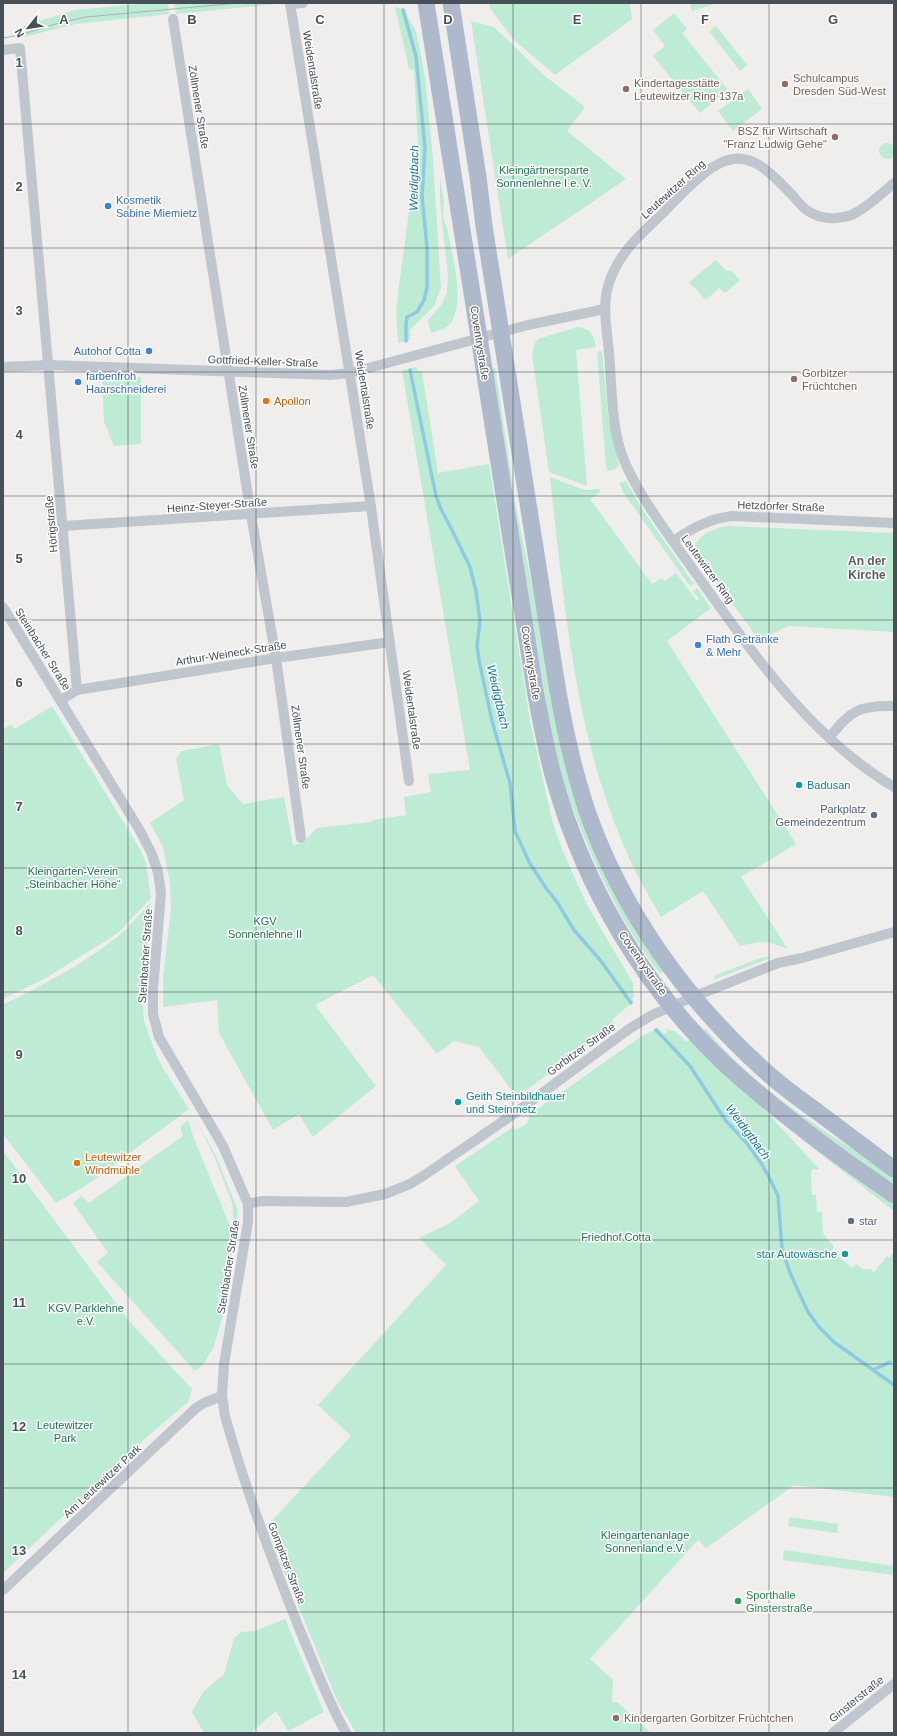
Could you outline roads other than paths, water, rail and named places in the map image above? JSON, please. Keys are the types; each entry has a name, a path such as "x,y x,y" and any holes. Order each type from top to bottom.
{"main road":[{"name":"Coventrystraße","path":"426,3 535,690 554,780 570,825 596,888 632,951 694,1032 726,1065 752,1088 836,1154 894,1195"},
{"name":"Coventrystraße","path":"451,3 556,686 575,772 586,808 600,843 628,902 662,956 693,997 717,1025 766,1072 894,1169"}],"street":[{"path":"290,4 303,3"},
{"name":"Weidentalstraße","path":"290,4 371,506 409,781"},
{"name":"Zöllmener Straße","path":"173,19 228,373 276,658 301,838"},
{"name":"Hörigstraße","path":"3,50 20,48 64,526 77,690"},
{"name":"Leutewitzer Ring","path":"894,183 855,214 829,219 807,211 770,172 754,162 738,158 724,161 703,175 647,228 622,255 609,282 605,309 615,425 621,453 629,471 654,514 770,675 798,708 829,738 875,776 894,788"},
{"path":"501,332 571,315 605,309"},
{"name":"Gottfried-Keller-Straße","path":"3,367 48,365 228,373 330,375 350,372 501,332"},
{"name":"Heinz-Steyer-Straße","path":"64,526 371,506"},
{"name":"Hetzdorfer Straße","path":"673,541 704,522 732,516 894,523"},
{"name":"Steinbacher Straße","path":"3,607 139,829 151,852 158,872 161,893 153,989 153,1014 159,1037 223,1146 248,1204 248,1222 224,1364 222,1396"},
{"name":"Arthur-Weineck-Straße","path":"77,690 276,658 390,642"},
{"path":"61,700 77,690"},
{"path":"829,738 842,720 858,709 872,705 894,706"},
{"name":"Gorbitzer Straße","path":"248,1204 261,1201 346,1202 385,1194 410,1184 515,1113 629,1029 673,1006 778,963 802,958 894,932"},
{"name":"Am Leutewitzer Park","path":"3,1590 196,1408 222,1396"},
{"name":"Gompitzer Straße","path":"222,1396 230,1435 265,1543 326,1692 346,1733"},
{"name":"Ginsterstraße","path":"833,1733 894,1684"}],"waterway":[{"name":"Weidigtbach","path":"403,10 416,56 425,148 422,196 427,247 427,288 424,300 417,312 407,317 406,341"},
{"name":"Weidigtbach","path":"410,370 436,496 470,567 476,591 480,621 477,646 479,660 492,721 510,783 515,831 529,862 557,902 574,930 601,961 631,1003"},
{"name":"Weidigtbach","path":"656,1030 690,1066 726,1121 745,1141 769,1177 778,1196 782,1249 790,1273 808,1312 819,1327 834,1342 894,1385"},
{"path":"873,1370 890,1362"}],"tram line":[{"path":"3,38 20,35 59,23 86,17 238,3"}],"place":[{"name":"Schulcampus Dresden Süd-West","path":"785,84"},
{"name":"Kindertagesstätte Leutewitzer Ring 137a","path":"626,89"},
{"name":"BSZ für Wirtschaft \"Franz Ludwig Gehe\"","path":"835,137"},
{"name":"Kosmetik Sabine Miemietz","path":"108,206"},
{"name":"Autohof Cotta","path":"149,351"},
{"name":"Gorbitzer Früchtchen","path":"794,379"},
{"name":"farbenfroh Haarschneiderei","path":"78,382"},
{"name":"Apollon","path":"266,401"},
{"name":"Flath Getränke & Mehr","path":"698,645"},
{"name":"Badusan","path":"799,785"},
{"name":"Parkplatz Gemeindezentrum","path":"874,815"},
{"name":"Geith Steinbildhauer und Steinmetz","path":"458,1102"},
{"name":"Leutewitzer Windmühle","path":"77,1163"},
{"name":"star","path":"851,1221"},
{"name":"star Autowäsche","path":"845,1254"},
{"name":"Sporthalle Ginsterstraße","path":"738,1601"},
{"name":"Kindergarten Gorbitzer Früchtchen","path":"616,1718"}],"district":[{"name":"An der Kirche","path":"867,568"}],"park label":[{"name":"Kleingärtnersparte Sonnenlehne I e. V.","path":"544,176"},
{"name":"Kleingarten-Verein „Steinbacher Höhe“","path":"73,877"},
{"name":"KGV Sonnenlehne II","path":"265,927"},
{"name":"Friedhof Cotta","path":"616,1237"},
{"name":"KGV Parklehne e.V.","path":"86,1314"},
{"name":"Leutewitzer Park","path":"65,1431"},
{"name":"Kleingartenanlage Sonnenland e.V.","path":"645,1541"}]}
